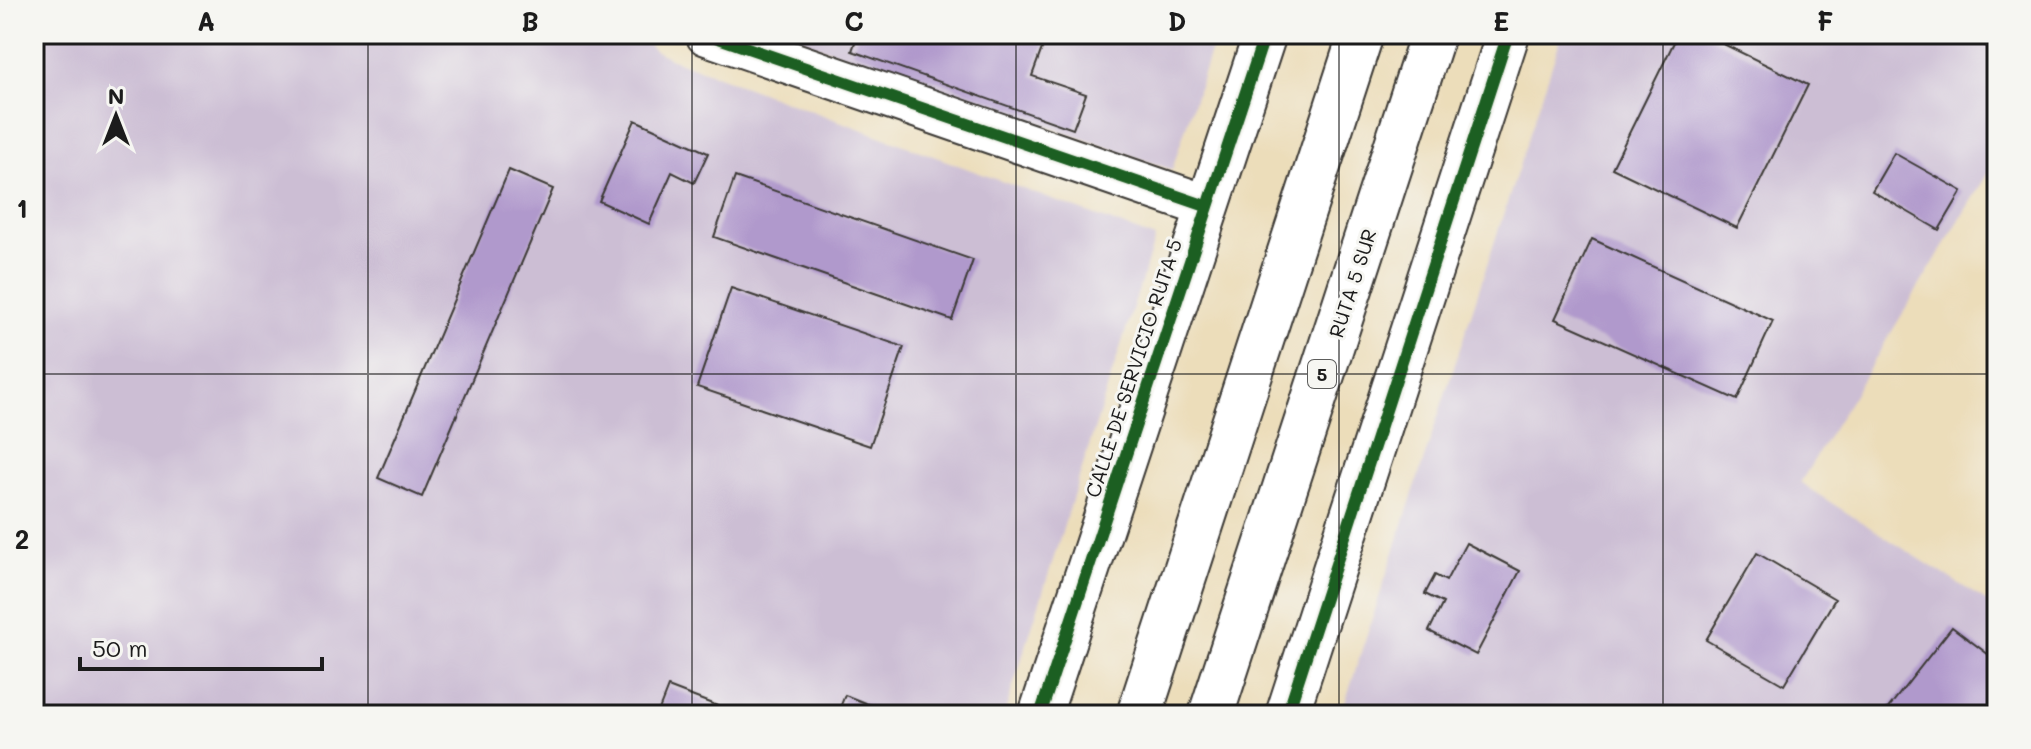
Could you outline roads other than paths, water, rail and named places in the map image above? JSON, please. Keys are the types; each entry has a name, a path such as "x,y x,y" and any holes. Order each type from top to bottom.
{"highway":[{"path":"1139,715 1361,34"},
{"name":"RUTA 5 SUR","path":"1211,715 1433,34"}],"street":[{"path":"707,34 1206,206"},
{"name":"CALLE DE SERVICIO RUTA 5","path":"1040,715 1265,34"},
{"path":"1287,715 1508,34"}]}
